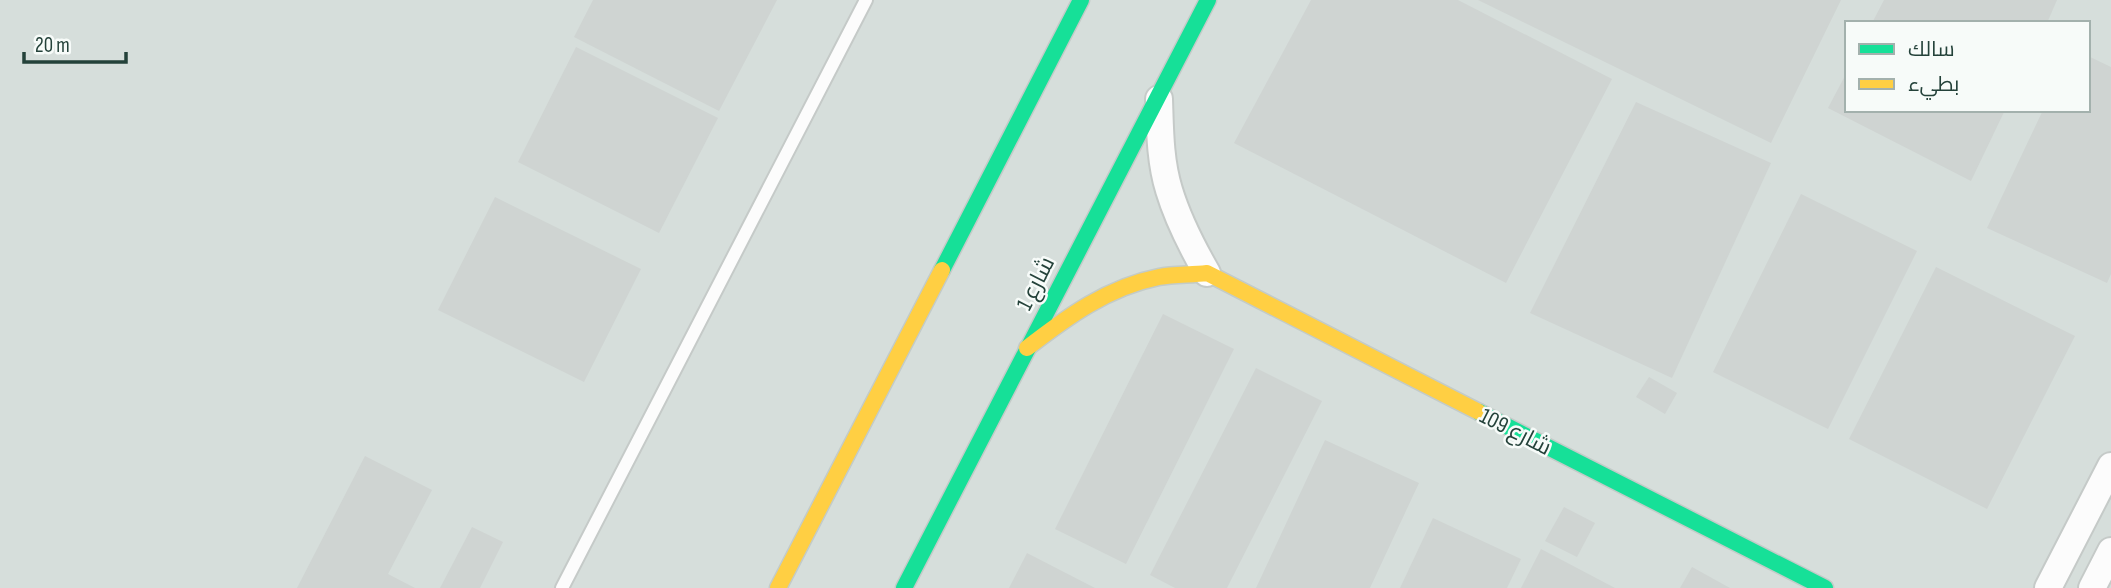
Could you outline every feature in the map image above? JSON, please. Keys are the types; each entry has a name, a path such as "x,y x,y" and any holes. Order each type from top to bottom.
{"street":[{"path":"778,588 1081,0"},
{"name":"شارع 1","path":"904,588 1208,0"},
{"path":"1027,348 1069,315 1111,291 1158,277 1207,273 1185,233 1169,190 1160,144 1159,97"},
{"name":"شارع 109","path":"1207,273 1825,588"},
{"path":"2048,588 2111,466"},
{"path":"2092,588 2111,551"}],"lane":[{"path":"562,588 866,0"}],"shaded area":[{"path":"0,0 2111,0 2111,588 0,588"}],"building":[{"path":"593,0 777,0 719,111 574,37"},
{"path":"1311,0 1458,0 1612,79 1506,283 1234,143"},
{"path":"1478,0 1841,0 1771,143"},
{"path":"1884,0 2057,0 2048,21 1873,21"},
{"path":"576,47 718,118 659,233 518,162"},
{"path":"2090,57 2111,67 2111,274 2107,283 1987,228 2042,112 2090,112"},
{"path":"1845,76 1845,112 2004,112 1971,181 1828,108"},
{"path":"1636,102 1771,163 1672,378 1530,313"},
{"path":"1801,194 1917,251 1828,429 1713,372"},
{"path":"495,197 641,269 584,382 438,310"},
{"path":"1936,267 2075,336 1987,509 1849,439"},
{"path":"1163,314 1234,349 1126,564 1055,529"},
{"path":"1256,368 1322,401 1227,588 1175,588 1150,575"},
{"path":"1649,377 1677,393 1665,414 1636,397"},
{"path":"1325,440 1419,483 1370,588 1256,588"},
{"path":"365,456 432,490 388,574 415,588 297,588"},
{"path":"1564,507 1595,523 1577,557 1545,541"},
{"path":"1433,518 1521,559 1507,588 1400,588"},
{"path":"472,527 503,542 480,588 440,588"},
{"path":"1541,549 1615,588 1521,588"},
{"path":"1027,553 1095,588 1009,588"},
{"path":"1692,567 1730,588 1680,588"}],"traffic: fast":[{"path":"942,270 1081,0"},
{"path":"904,588 1208,0"},
{"path":"1479,412 1825,588"}],"traffic: slow":[{"path":"778,588 942,270"},
{"path":"1027,348 1057,325 1122,288 1159,277 1207,273 1479,412"}]}
